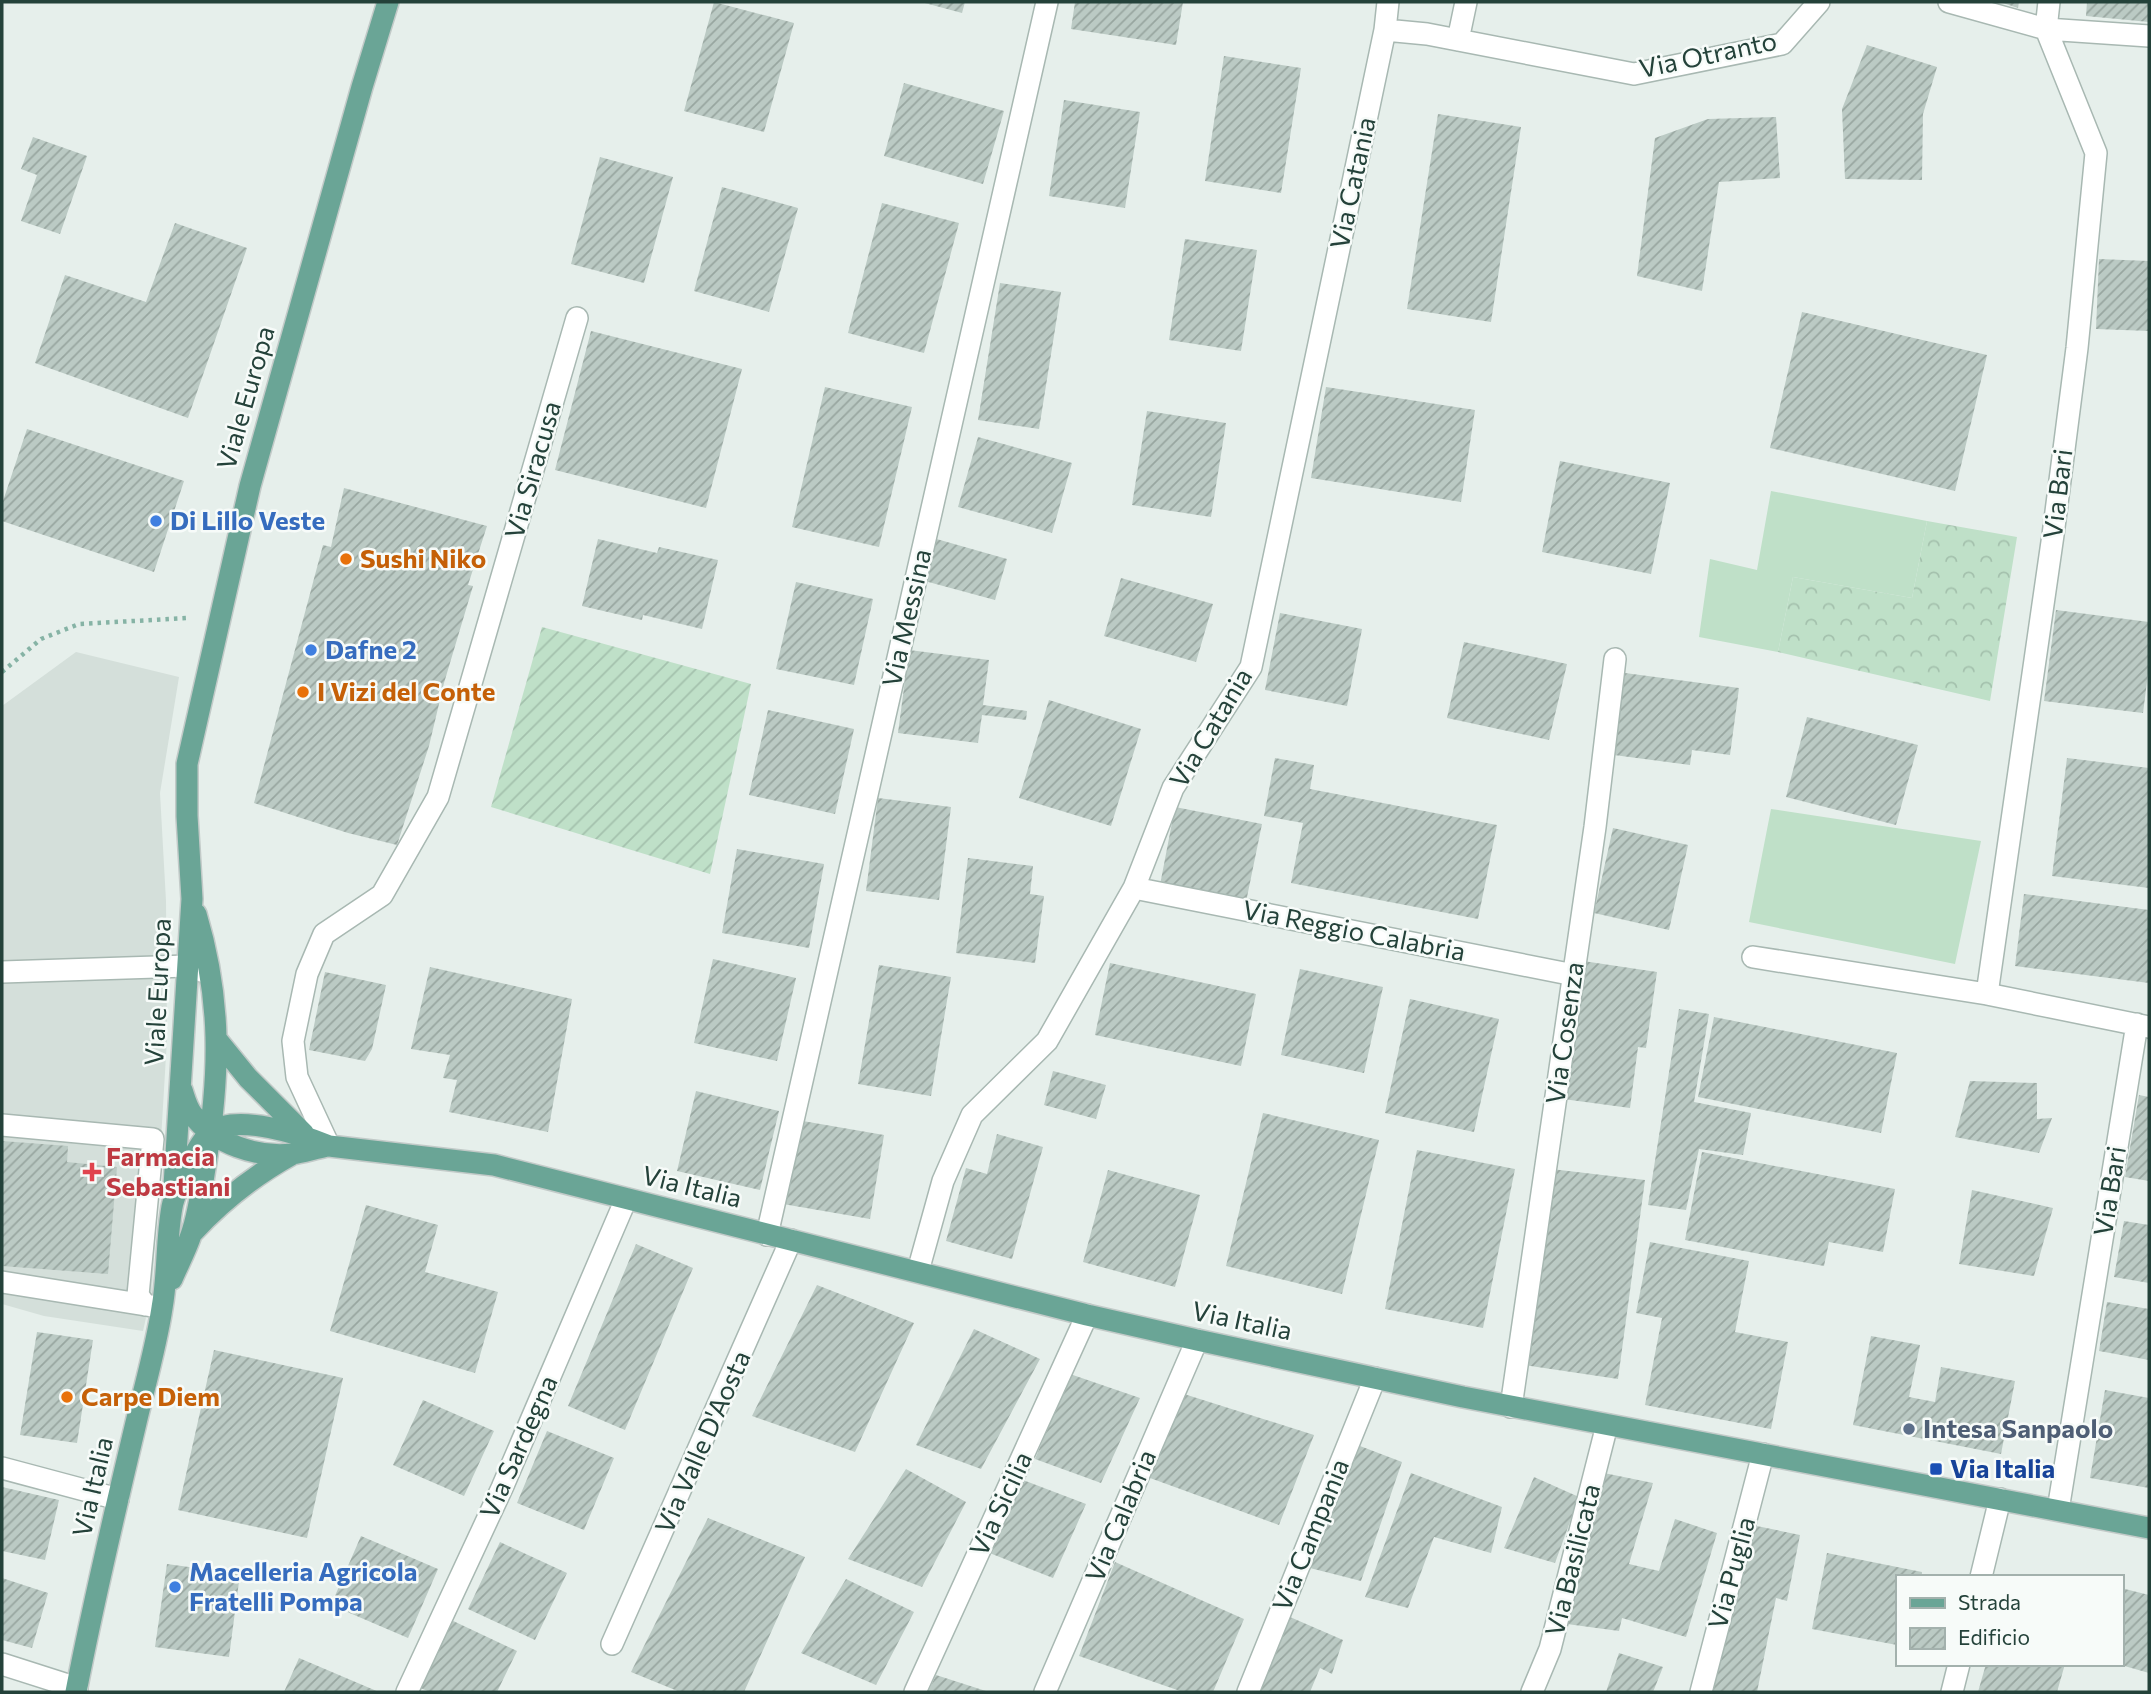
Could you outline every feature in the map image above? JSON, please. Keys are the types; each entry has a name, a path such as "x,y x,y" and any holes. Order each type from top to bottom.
{"main road":[{"name":"Viale Europa","path":"172,1205 192,899 187,764 250,486 388,2"},
{"name":"Viale Europa","path":"192,899 207,950 218,1041 211,1132"},
{"name":"Via Italia","path":"218,1041 248,1078 306,1136"},
{"name":"Viale Europa","path":"181,1089 193,1116 211,1132"},
{"name":"Via Italia","path":"77,1690 157,1304 172,1205 195,1154 211,1132 229,1126 252,1125 306,1136 329,1146 494,1166 1087,1315 1197,1340 1511,1407 2149,1528"},
{"name":"Via Italia","path":"211,1132 242,1149 271,1155 292,1154 329,1146"},
{"name":"Via Italia","path":"157,1304 192,1233 211,1132"},
{"name":"Via Italia","path":"192,1233 239,1187 292,1154"}],"street":[{"name":"Via Messina","path":"767,1235 1048,2"},
{"name":"Via Catania","path":"918,1271 943,1181 972,1115 1047,1041 1135,888 1173,788 1251,667 1385,30 1388,2"},
{"path":"1458,40 1466,2"},
{"name":"Via Otranto","path":"1385,30 1427,34 1634,74 1782,44 1819,2"},
{"path":"1949,2 2046,29 2149,36"},
{"name":"Via Bari","path":"1987,994 2074,374 2096,153 2046,29 2049,2"},
{"name":"Via Siracusa","path":"329,1146 297,1077 293,1041 307,974 324,934 382,895 438,797 577,318"},
{"name":"Via Cosenza","path":"1511,1407 1595,827 1615,659"},
{"name":"Via Reggio Calabria","path":"1135,888 1574,975"},
{"name":"Via Bari","path":"1753,957 1987,994 2143,1026 2058,1510"},
{"path":"2,972 187,966 205,972 212,978"},
{"path":"2,1125 153,1139 138,1296 157,1304"},
{"name":"Via Sardegna","path":"407,1692 502,1488 626,1199"},
{"name":"Via Valle D'Aosta","path":"612,1644 791,1240"},
{"path":"2,1282 157,1304"},
{"name":"Via Sicilia","path":"915,1692 1087,1315"},
{"name":"Via Calabria","path":"1045,1692 1197,1340"},
{"name":"Via Campania","path":"1248,1692 1375,1378"},
{"name":"Via Basilicata","path":"1532,1692 1550,1649 1607,1425"},
{"name":"Via Puglia","path":"1701,1692 1763,1454"},
{"path":"2,1468 118,1499"},
{"path":"1981,1575 2000,1499"},
{"name":"Via Italia","path":"2,1664 77,1690"},
{"path":"1952,1692 1958,1666"}],"path":[{"path":"2,671 41,639 79,624 220,617"}],"shaded area":[{"path":"76,652 179,677 160,793 166,901 167,1039 152,1291 143,1331 44,1316 2,1304 2,706"}],"green space":[{"path":"1771,491 1927,521 1912,598 1793,577 1778,652 1699,637 1710,559 1757,570"},
{"path":"1927,521 2017,537 1990,701 1778,652 1793,577 1912,598"},
{"path":"542,627 751,684 710,874 491,807"},
{"path":"1771,809 1981,841 1955,964 1749,922"}],"building":[{"path":"714,2 794,23 764,132 684,111"},
{"path":"921,2 965,2 962,13"},
{"path":"1075,2 1183,2 1176,45 1071,29"},
{"path":"2000,2 2019,2 2018,8"},
{"path":"2087,2 2149,2 2149,22 2086,16"},
{"path":"1867,45 1937,67 1923,114 1922,180 1845,179 1842,109"},
{"path":"1224,56 1301,68 1281,193 1205,181"},
{"path":"904,83 1004,111 983,184 884,156"},
{"path":"1064,100 1140,112 1125,208 1049,196"},
{"path":"1438,114 1521,127 1491,322 1407,309"},
{"path":"1776,117 1780,178 1719,182 1702,291 1637,276 1655,138 1708,119"},
{"path":"33,137 87,156 60,234 21,221 37,175 21,169"},
{"path":"600,157 673,177 644,283 571,264"},
{"path":"722,187 798,208 769,312 694,291"},
{"path":"882,203 959,223 924,353 848,333"},
{"path":"175,223 247,248 188,418 35,363 65,275 146,302"},
{"path":"1185,239 1257,250 1241,351 1169,340"},
{"path":"2099,259 2149,261 2149,331 2096,329"},
{"path":"1000,283 1061,292 1039,429 978,420"},
{"path":"1802,312 1987,355 1955,491 1770,448"},
{"path":"591,331 742,369 706,508 555,470"},
{"path":"825,387 912,407 879,547 792,527"},
{"path":"1326,387 1475,410 1461,502 1311,478"},
{"path":"1147,411 1226,423 1211,517 1132,505"},
{"path":"27,429 184,481 154,572 2,521 2,504"},
{"path":"978,437 1072,463 1052,533 958,507"},
{"path":"1560,461 1670,483 1651,574 1542,552"},
{"path":"344,488 487,526 468,585 473,586 444,683 429,746 397,845 348,833 254,803 323,545 331,547"},
{"path":"933,538 1007,559 995,600 921,580"},
{"path":"598,539 657,553 659,547 718,560 702,629 643,615 642,620 582,606"},
{"path":"1121,578 1213,604 1196,662 1104,636"},
{"path":"796,582 873,599 854,685 776,669"},
{"path":"2056,610 2149,622 2149,666 2143,713 2044,701"},
{"path":"1280,613 1362,629 1347,706 1265,690"},
{"path":"1464,642 1567,664 1549,740 1447,718"},
{"path":"909,650 989,660 983,705 1027,711 1026,720 982,715 978,743 898,733"},
{"path":"1625,673 1739,688 1730,755 1692,750 1690,765 1614,755"},
{"path":"1049,700 1141,729 1111,826 1019,798"},
{"path":"768,710 854,729 835,814 749,795"},
{"path":"1807,717 1918,745 1896,825 1786,797"},
{"path":"1275,758 1314,765 1310,789 1497,825 1478,919 1291,883 1303,823 1264,816"},
{"path":"2067,758 2149,768 2149,888 2052,876"},
{"path":"878,798 951,807 939,900 866,891"},
{"path":"1175,807 1262,824 1246,902 1160,885"},
{"path":"1613,828 1688,845 1669,930 1594,913"},
{"path":"737,849 824,864 809,948 722,933"},
{"path":"968,858 1033,866 1030,894 1044,896 1035,963 956,953"},
{"path":"2024,894 2149,910 2149,983 2015,966"},
{"path":"713,959 796,978 777,1061 694,1043"},
{"path":"1583,961 1657,972 1646,1048 1638,1047 1630,1108 1563,1099"},
{"path":"1110,963 1256,994 1241,1066 1095,1035"},
{"path":"879,965 951,977 931,1096 858,1084"},
{"path":"430,967 572,999 548,1132 449,1112 457,1080 443,1078 450,1055 411,1049"},
{"path":"1300,969 1383,987 1364,1073 1281,1055"},
{"path":"325,972 386,985 372,1049 365,1061 309,1050"},
{"path":"1410,999 1499,1019 1474,1132 1385,1113"},
{"path":"1679,1009 1709,1014 1694,1102 1751,1113 1743,1155 1699,1149 1686,1210 1648,1205"},
{"path":"1714,1017 1897,1053 1881,1133 1698,1097"},
{"path":"1053,1071 1106,1085 1096,1119 1044,1105"},
{"path":"1970,1081 2037,1083 2037,1119 2052,1118 2039,1153 1955,1137"},
{"path":"696,1091 779,1111 760,1190 677,1171"},
{"path":"2139,1095 2149,1097 2149,1181 2125,1177"},
{"path":"1263,1113 1379,1140 1342,1294 1226,1266"},
{"path":"797,1120 884,1135 870,1219 783,1204"},
{"path":"997,1134 1043,1147 1012,1259 946,1241 966,1168 987,1174"},
{"path":"2,1141 68,1146 67,1162 117,1167 108,1274 2,1266"},
{"path":"1417,1150 1515,1169 1483,1328 1385,1309"},
{"path":"1702,1152 1895,1189 1883,1252 1829,1242 1824,1266 1685,1240"},
{"path":"1551,1169 1645,1180 1618,1379 1524,1365"},
{"path":"1108,1170 1200,1195 1175,1287 1083,1262"},
{"path":"1972,1190 2053,1208 2034,1276 1959,1264"},
{"path":"366,1205 438,1225 425,1272 498,1292 475,1373 330,1331"},
{"path":"2124,1221 2149,1225 2149,1283 2114,1277"},
{"path":"1650,1242 1749,1261 1735,1332 1788,1342 1771,1429 1645,1405 1662,1318 1636,1313"},
{"path":"636,1244 693,1268 625,1430 568,1406"},
{"path":"817,1285 914,1323 855,1452 752,1416"},
{"path":"2107,1302 2149,1309 2149,1360 2099,1351"},
{"path":"974,1329 1040,1359 981,1469 916,1445"},
{"path":"37,1332 93,1340 77,1443 20,1435"},
{"path":"1871,1336 1920,1345 1909,1397 1935,1402 1941,1367 2015,1381 2001,1454 1853,1425"},
{"path":"214,1350 343,1378 307,1538 178,1510"},
{"path":"1070,1374 1140,1398 1101,1483 1035,1459"},
{"path":"2105,1390 2149,1398 2149,1488 2090,1478"},
{"path":"1184,1394 1314,1435 1279,1525 1150,1478"},
{"path":"423,1400 494,1431 464,1496 393,1465"},
{"path":"547,1431 614,1458 584,1530 517,1503"},
{"path":"1360,1446 1402,1462 1361,1581 1306,1567"},
{"path":"906,1469 966,1502 922,1587 848,1559"},
{"path":"1411,1473 1502,1507 1491,1553 1434,1537 1408,1608 1365,1597"},
{"path":"1604,1473 1653,1483 1629,1564 1659,1571 1675,1519 1717,1533 1686,1637 1622,1618 1619,1631 1567,1624"},
{"path":"1534,1477 1579,1497 1555,1563 1504,1548"},
{"path":"1023,1480 1086,1504 1053,1578 987,1552"},
{"path":"2,1487 59,1500 45,1560 2,1551"},
{"path":"708,1518 805,1557 744,1692 680,1692 631,1672"},
{"path":"1747,1524 1800,1535 1787,1601 1776,1598 1757,1692 1713,1692"},
{"path":"361,1536 438,1569 408,1638 331,1605"},
{"path":"500,1542 567,1573 535,1640 468,1609"},
{"path":"1827,1553 1922,1572 1921,1575 1896,1575 1896,1645 1812,1629"},
{"path":"1115,1562 1244,1619 1213,1692 1183,1692 1079,1656"},
{"path":"167,1564 240,1574 229,1657 155,1647"},
{"path":"2,1578 48,1593 32,1648 2,1640"},
{"path":"846,1579 914,1612 876,1685 801,1653"},
{"path":"2123,1588 2149,1595 2149,1673 2123,1666"},
{"path":"1290,1617 1343,1640 1332,1674 1320,1668 1310,1692 1258,1692"},
{"path":"449,1619 517,1651 497,1692 430,1692 418,1687"},
{"path":"1619,1653 1663,1667 1653,1692 1606,1692"},
{"path":"299,1658 379,1692 284,1692"},
{"path":"1985,1666 2064,1666 2057,1692 1978,1692"},
{"path":"936,1675 989,1692 928,1692"}],"place":[{"name":"Di Lillo Veste","path":"156,521"},
{"name":"Sushi Niko","path":"346,559"},
{"name":"Dafne 2","path":"311,650"},
{"name":"I Vizi del Conte","path":"303,692"},
{"name":"Farmacia Sebastiani","path":"92,1172"},
{"name":"Carpe Diem","path":"67,1397"},
{"name":"Intesa Sanpaolo","path":"1909,1429"},
{"name":"Via Italia","path":"1936,1469"},
{"name":"Macelleria Agricola Fratelli Pompa","path":"175,1587"}]}
